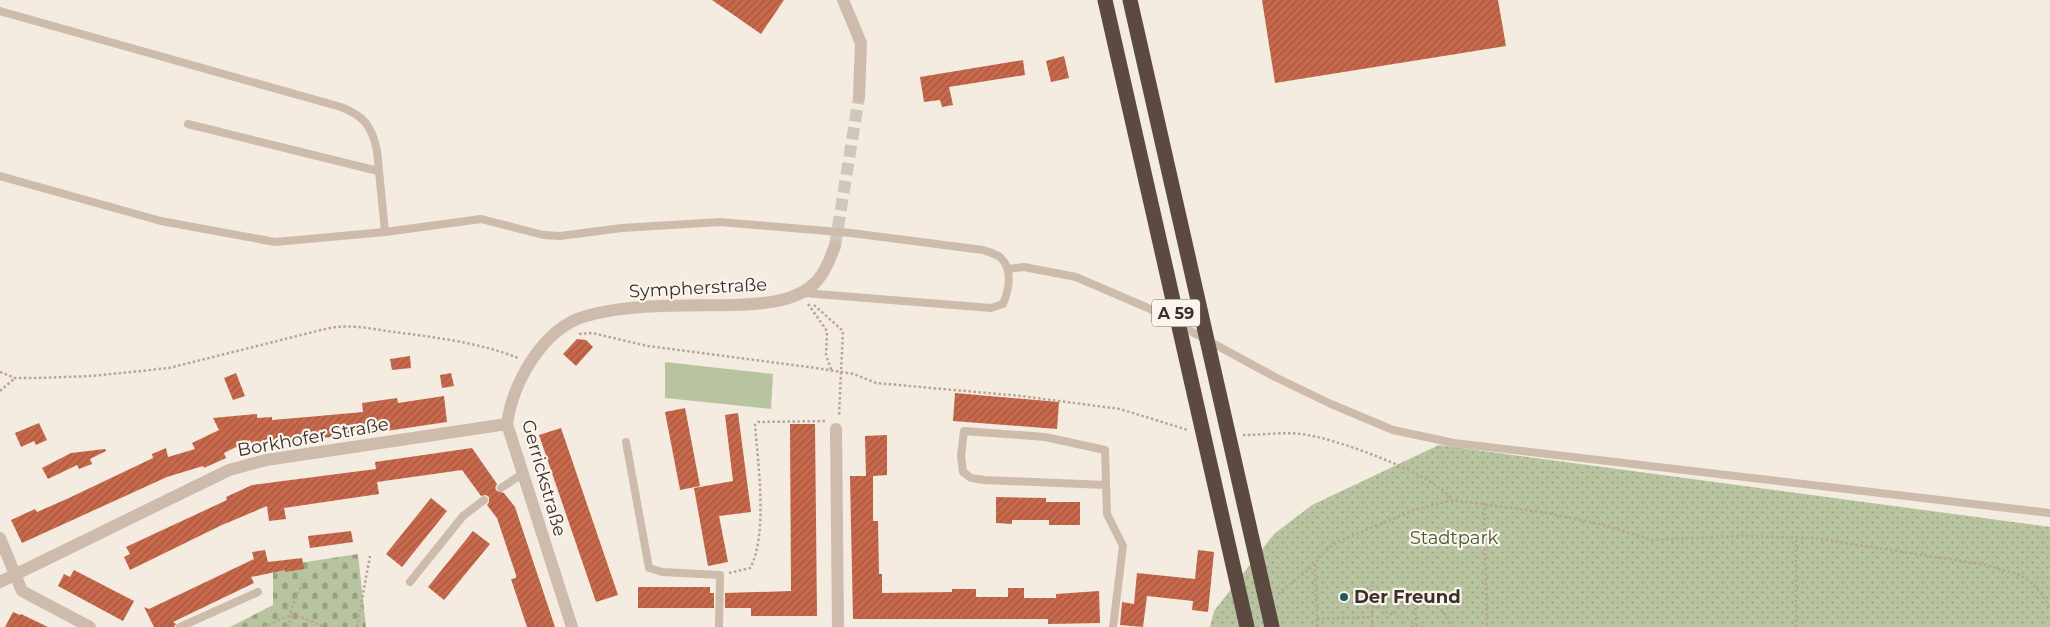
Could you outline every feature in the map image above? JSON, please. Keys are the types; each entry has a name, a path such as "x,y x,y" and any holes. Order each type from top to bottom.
{"highway":[{"name":"A 59","path":"1105,0 1247,627"},
{"name":"A 59","path":"1130,0 1272,627"}],"street":[{"path":"843,0 861,43 860,97"},
{"name":"Sympherstraße","path":"545,344 563,328 585,316 638,307 760,304 781,301 814,284 826,268 835,246"},
{"name":"Gerrickstraße","path":"545,344 529,362 510,406 508,424 522,474 572,627"},
{"name":"Borkhofer Straße","path":"0,582 229,470 266,460 508,424"},
{"path":"837,425 838,627"},
{"path":"0,538 22,591 90,627"}],"lane":[{"path":"0,10 357,113 367,124 375,138 378,151 378,171 385,232"},
{"path":"188,124 378,171"},
{"path":"0,176 161,221 275,242 385,232 481,219 543,235 560,236 622,228 720,222 850,233 983,250 1001,258 1008,269 1009,276 1003,304 991,308 800,292"},
{"path":"1008,269 1024,266 1076,277 1148,308 1275,377 1331,404 1393,430 1454,443 2050,513"},
{"path":"1106,485 971,478 963,472 961,456 964,431 1045,437 1106,450 1107,514 1124,546 1113,627"},
{"path":"626,442 649,568 662,572 720,575 719,627"},
{"path":"501,488 522,474"},
{"path":"410,582 463,516 484,500"},
{"path":"180,627 258,592"}],"path":[{"path":"800,292 827,331 826,355 832,372"},
{"path":"720,575 750,568 756,558 761,505 755,425 758,422 837,425 842,372 843,331 800,292"},
{"path":"0,372 15,378 92,376 169,368 344,326 442,339 500,351 529,362"},
{"path":"563,328 580,335 592,333 648,346 854,374 876,383 1021,396 1120,409 1183,430 1192,430"},
{"path":"0,390 15,378"},
{"path":"1235,434 1306,434 1326,439 1399,466 1448,493 1453,500"},
{"path":"1272,599 1315,564 1330,547 1348,537 1414,510 1453,500 1548,513 1603,525 1652,540 1796,536 2004,569 2020,575 2033,584 2050,608"},
{"path":"1484,503 1487,627"},
{"path":"1796,536 1796,627"},
{"path":"357,627 370,556"},
{"path":"1315,564 1317,627"},
{"path":"287,627 291,609 304,580"},
{"path":"1372,585 1372,627"},
{"path":"1384,606 1385,602 1389,600 1396,602 1398,606"},
{"path":"1415,603 1416,625"},
{"path":"1398,606 1424,603 1438,608 1448,619 1451,627"},
{"path":"1372,607 1384,606"},
{"path":"1384,606 1387,612 1391,614 1398,606"},
{"path":"264,627 291,614 296,614 324,627"},
{"path":"1317,619 1372,617"},
{"path":"1411,627 1416,625 1422,627"}],"green space":[{"path":"665,362 773,374 771,409 665,398"},
{"name":"Stadtpark","path":"1439,445 2050,527 2050,627 1210,627 1214,611 1274,534 1312,505"},
{"path":"358,554 366,627 230,627 273,605 273,567"}],"building":[{"path":"712,0 784,0 761,34"},
{"path":"1262,0 1498,0 1506,46 1275,83"},
{"path":"1064,56 1069,78 1051,82 1046,61"},
{"path":"1023,60 1025,75 949,87 953,105 942,107 940,100 924,102 920,77"},
{"path":"577,339 586,340 593,347 576,366 563,354"},
{"path":"410,356 411,368 392,370 390,359"},
{"path":"236,373 245,396 233,400 224,378"},
{"path":"451,373 454,386 442,388 440,375"},
{"path":"955,393 1059,402 1057,429 953,421"},
{"path":"444,396 447,422 366,434 252,444 250,440 224,453 226,458 204,468 203,466 167,477 22,543 11,520 35,509 37,512 69,498 153,458 152,454 166,448 168,457 195,449 192,443 219,430 213,418 257,414 257,418 272,417 272,420 363,412 362,403 397,398 398,403"},
{"path":"685,408 700,486 680,490 665,412"},
{"path":"738,413 751,512 719,516 728,562 708,566 694,488 733,481 725,415"},
{"path":"39,423 47,440 36,445 34,441 21,447 15,433"},
{"path":"790,424 815,424 817,616 751,616 751,608 725,608 725,593 791,591"},
{"path":"561,428 618,595 596,602 539,435"},
{"path":"887,435 887,475 873,476 873,521 878,521 879,574 882,574 882,593 952,592 952,589 976,589 976,597 1008,597 1008,588 1024,588 1024,598 1056,598 1056,594 1099,591 1100,623 1048,624 1048,619 853,619 850,476 866,476 865,436"},
{"path":"472,448 497,484 495,488 497,491 504,493 515,507 555,627 527,627 511,579 516,578 516,575 497,518 487,505 489,497 486,495 481,496 462,470 377,482 379,494 284,508 286,519 269,521 267,506 222,525 130,570 124,557 130,554 126,547 227,500 226,497 252,485 376,469 375,462"},
{"path":"105,449 106,451 90,459 92,464 79,469 77,465 48,479 42,468 71,453"},
{"path":"996,497 1046,498 1046,502 1080,502 1080,525 1049,525 1049,520 1012,520 1012,524 996,523"},
{"path":"431,498 447,511 402,567 386,554"},
{"path":"351,531 353,542 310,548 308,536"},
{"path":"473,531 490,544 444,600 428,587"},
{"path":"265,550 268,562 302,558 304,569 285,572 285,570 251,577 254,583 173,622 176,624 174,627 154,627 144,607 149,609 254,559 252,552"},
{"path":"1198,550 1214,552 1208,612 1192,610 1193,601 1147,596 1143,627 1120,625 1122,602 1134,604 1137,573 1195,579"},
{"path":"74,570 134,601 123,621 58,586 64,574 70,577"},
{"path":"638,587 710,587 710,593 714,593 714,608 638,608"},
{"path":"13,612 21,614 48,627 5,627"}],"tunnel":[{"path":"835,246 859,97"}],"place":[{"name":"Der Freund","path":"1344,597"}]}
